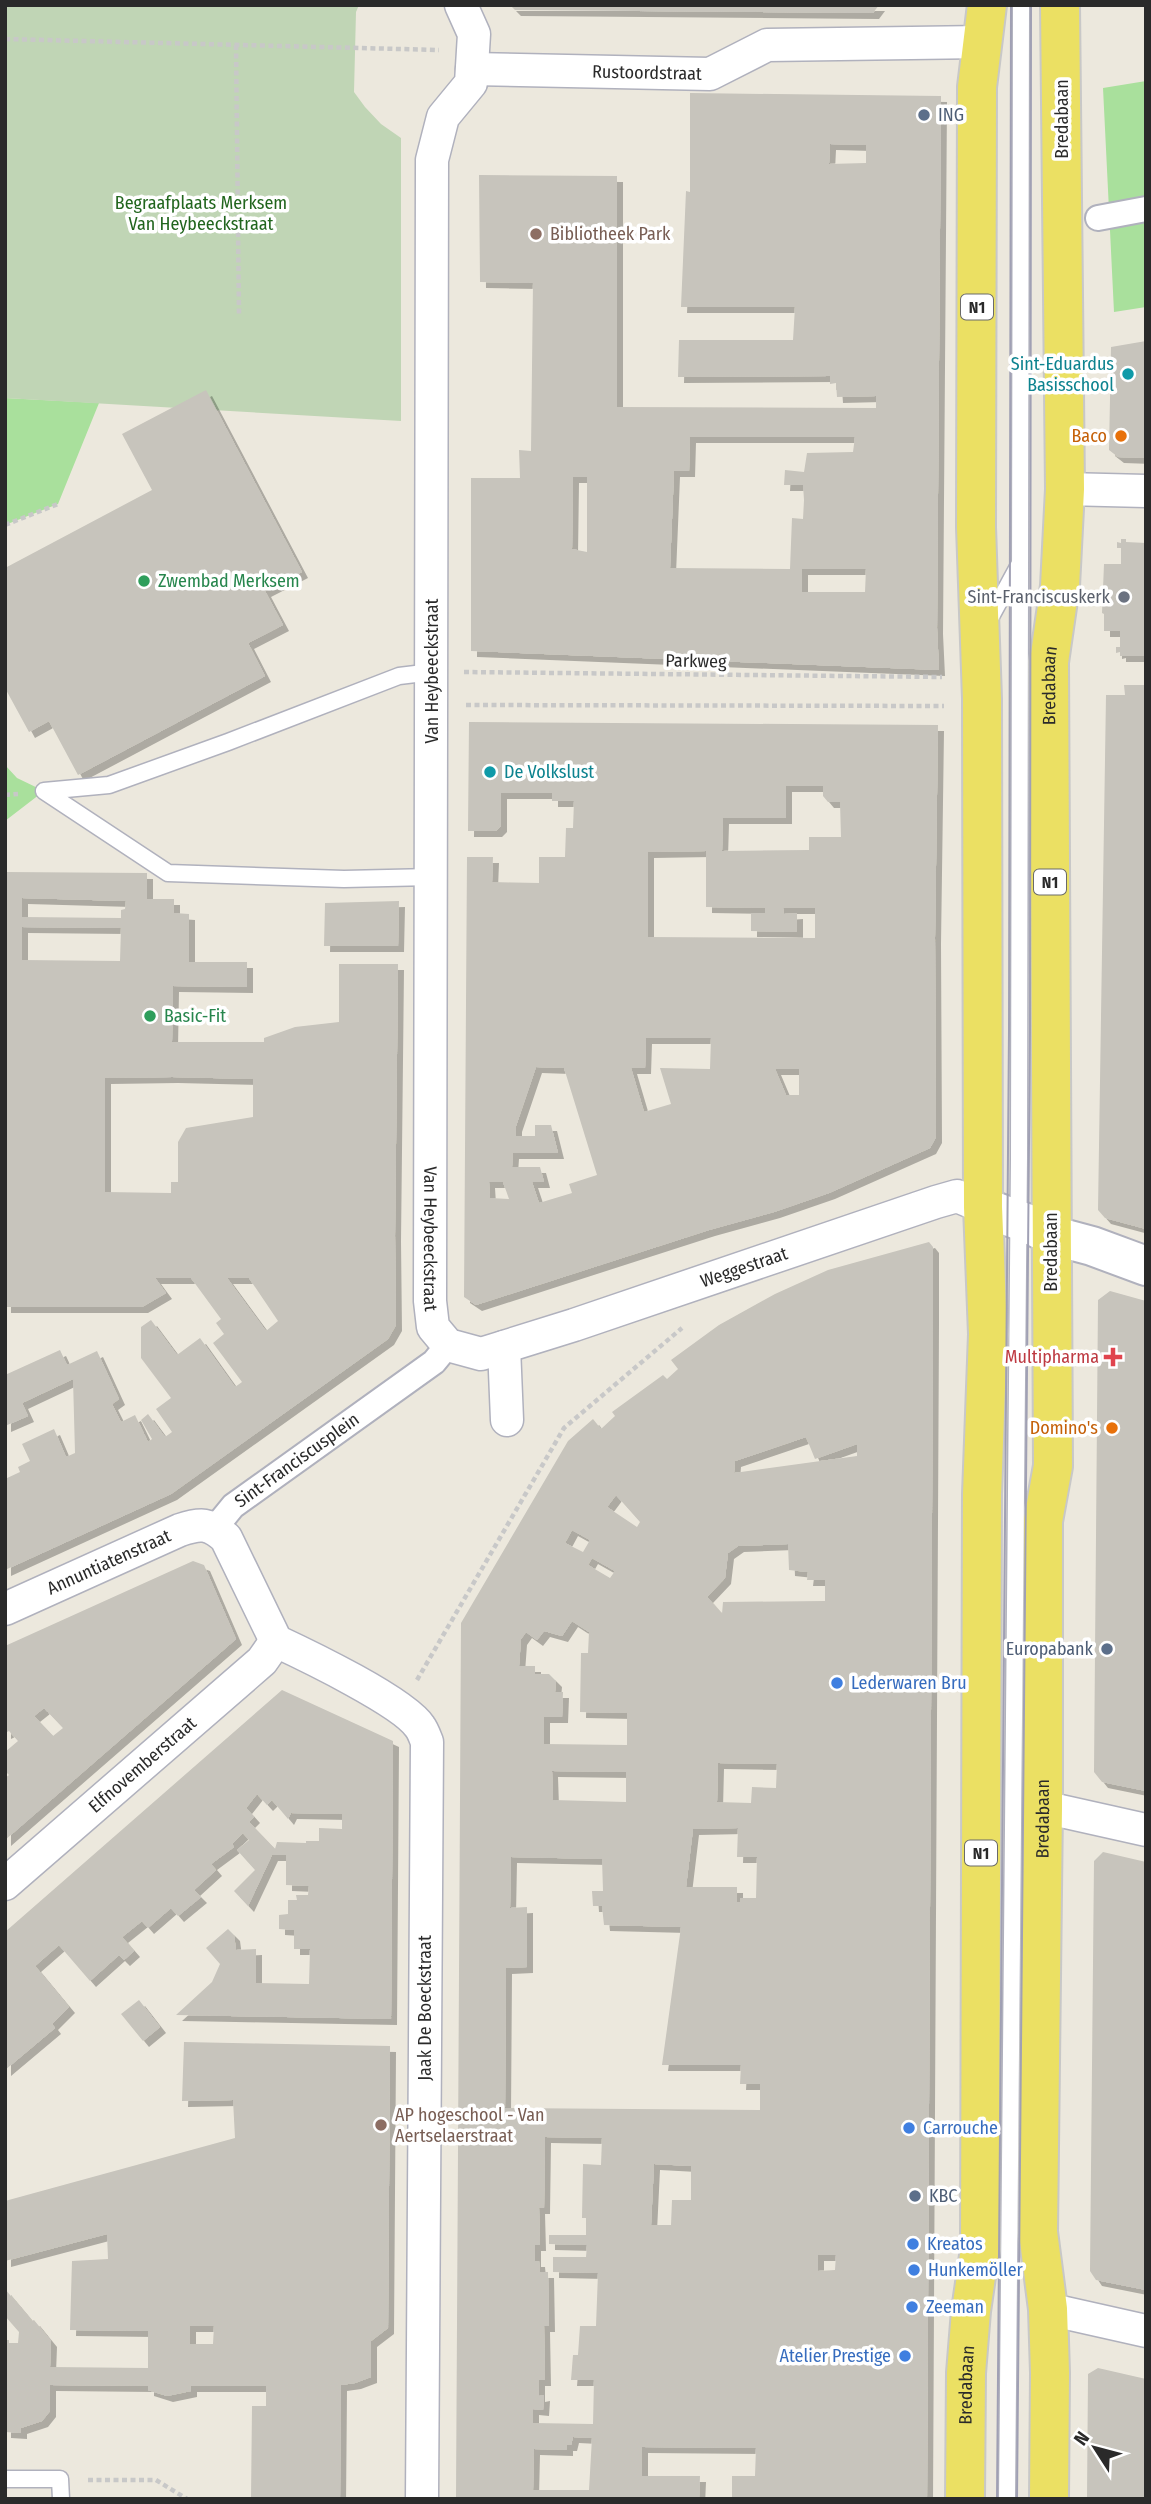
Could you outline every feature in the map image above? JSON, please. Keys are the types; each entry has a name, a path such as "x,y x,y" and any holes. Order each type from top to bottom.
{"main road":[{"name":"Bredabaan","path":"1049,2499 1048,2309 1038,2232 1043,1521 1053,1466 1035,1227 1049,662 1060,586 1065,489 1060,5"},
{"name":"Bredabaan","path":"965,2499 966,2373 980,2249 982,1508 988,1334 983,1207 980,636 976,527 977,87 1007,14"},
{"path":"983,1207 1146,1266"}],"street":[{"name":"Van Heybeeckstraat","path":"448,1345 433,1327 430,1301 432,160 443,117 471,83 474,34 461,5"},
{"name":"Rustoordstraat","path":"472,69 710,74 767,45 1007,14"},
{"path":"1098,218 1146,209"},
{"path":"1065,489 1146,491"},
{"name":"Weggestraat","path":"504,1347 936,1202 957,1196 983,1207"},
{"path":"448,1345 481,1354 504,1347 507,1420"},
{"name":"Sint-Franciscusplein","path":"215,1528 233,1506 434,1362 448,1345"},
{"name":"Annuntiatenstraat","path":"5,1609 180,1530 198,1524 215,1528"},
{"path":"215,1528 226,1538 276,1641"},
{"name":"Jaak De Boeckstraat","path":"276,1641 307,1655 400,1708 420,1726 427,1742 422,2499"},
{"name":"Elfnovemberstraat","path":"5,1884 262,1661 276,1641"},
{"path":"1042,1807 1146,1829"},
{"path":"1048,2309 1146,2331"}],"lane":[{"name":"Bredabaan","path":"1007,14 1035,1227 1007,2499"},
{"path":"980,636 1020,563"},
{"path":"432,672 399,676 109,785 44,791 168,873 344,878 432,877"},
{"path":"5,2479 60,2479 61,2499"}],"path":[{"path":"5,38 444,50 472,69"},
{"path":"236,45 239,315"},
{"path":"5,525 58,504"},
{"name":"Parkweg","path":"432,672 949,677"},
{"path":"457,705 949,706"},
{"path":"400,1708 564,1428 687,1324"},
{"path":"60,2479 156,2480 187,2499"}],"green space":[{"name":"Begraafplaats Merksem Van Heybeeckstraat","path":"5,5 359,5 356,12 354,92 381,124 401,138 401,421 5,398"},
{"path":"1146,81 1146,307 1114,312 1103,88"},
{"path":"5,398 99,403 58,504 5,525"},
{"path":"5,765 17,778 44,791 5,821"}],"building":[{"path":"510,5 879,5 873,13 515,10"},
{"path":"690,93 941,96 937,628 939,670 471,651 471,478 520,478 519,450 531,451 533,283 480,282 479,175 617,176 617,407 876,408 876,396 837,397 836,383 830,384 830,376 678,377 679,340 793,340 795,307 681,307 686,191 690,192","holes":["830,144 866,145 866,163 829,164","690,437 855,437 853,452 807,453 804,472 785,470 784,485 803,485 804,500 803,519 792,518 790,569 670,568 674,471 689,471","573,477 587,477 587,552 572,549","802,569 866,569 865,592 802,592"]},
{"path":"1146,341 1146,458 1118,457 1109,450 1111,347"},
{"name":"Zwembad Merksem","path":"206,390 302,572 265,591 283,625 248,643 265,676 78,775 49,721 29,732 5,688 5,568 152,490 122,434"},
{"name":"Sint-Franciscuskerk","path":"1121,539 1126,539 1126,542 1146,543 1146,656 1120,656 1120,652 1116,653 1116,647 1120,647 1120,631 1104,631 1104,564 1121,564 1121,548 1117,548 1117,542 1121,543"},
{"path":"1124,685 1146,685 1146,1229 1105,1218 1098,1210 1106,695 1125,695"},
{"path":"469,722 938,725 936,1137 930,1148 829,1193 774,1212 709,1230 476,1305 464,1297 467,857 493,857 492,882 539,883 539,857 565,857 566,828 573,828 574,801 552,801 552,793 501,793 501,826 496,831 468,831","holes":["786,786 823,786 823,796 828,802 840,802 841,837 809,837 809,850 722,851 723,818 786,818","706,851 706,907 765,908 765,913 751,913 751,931 797,932 797,913 784,914 783,908 815,908 815,938 648,937 648,852","646,1038 711,1038 710,1069 660,1068 671,1104 644,1112 631,1068 645,1068","536,1067 564,1068 597,1175 569,1184 572,1193 539,1203 532,1182 544,1182 540,1167 512,1167 513,1153 558,1153 551,1125 535,1125 535,1136 516,1136 516,1126","775,1069 799,1069 799,1095 786,1095","489,1182 503,1182 509,1199 490,1198"]},
{"path":"5,872 147,873 147,899 174,899 174,913 189,914 189,962 247,962 247,987 173,986 172,1042 264,1042 264,1038 295,1027 339,1022 339,964 398,964 396,1325 388,1339 171,1494 5,1570 5,1479 20,1472 18,1467 30,1461 22,1444 54,1429 66,1457 75,1453 73,1379 22,1403 28,1416 5,1426 5,1375 60,1350 67,1365 97,1351 119,1399 112,1404 121,1422 135,1415 148,1442 152,1439 141,1420 148,1414 165,1437 172,1432 156,1409 171,1398 141,1358 141,1327 151,1320 177,1355 200,1338 235,1387 242,1382 213,1343 224,1334 216,1323 221,1319 191,1278 155,1278 166,1293 142,1307 5,1307","holes":["22,898 126,901 125,909 121,910 121,918 22,917","22,927 121,928 120,961 22,960","105,1078 253,1079 253,1117 186,1128 178,1142 178,1182 171,1182 171,1193 105,1192","227,1278 249,1278 278,1321 266,1331"]},
{"path":"399,901 398,946 324,946 325,903"},
{"path":"929,1242 933,1247 927,2499 732,2499 732,2476 755,2476 756,2448 642,2447 642,2476 700,2476 699,2499 456,2499 461,1623 568,1441 593,1419 601,1429 615,1416 612,1412 663,1375 667,1379 678,1369 671,1360 719,1325 775,1294 828,1270","holes":["806,1437 815,1459 857,1444 857,1456 734,1473 735,1461","616,1495 640,1522 637,1527 607,1507","572,1530 590,1540 583,1552 565,1543","788,1544 789,1570 808,1572 807,1580 825,1580 825,1601 723,1602 722,1614 707,1597 725,1578 728,1553 738,1546","592,1558 615,1571 610,1578 588,1565","572,1621 589,1632 588,1653 581,1653 580,1712 627,1713 627,1745 544,1744 544,1717 562,1717 563,1692 555,1692 556,1681 549,1674 535,1674 535,1666 519,1666 521,1639 526,1632 537,1640 544,1631 562,1636","718,1763 777,1764 776,1788 752,1787 751,1803 717,1802","552,1771 626,1772 626,1802 553,1800","738,1828 737,1857 757,1857 756,1898 740,1898 740,1902 737,1902 737,1887 686,1887 693,1829","511,1857 602,1859 603,1891 592,1891 593,1906 602,1906 604,1925 681,1927 662,2065 741,2065 740,2084 760,2084 760,2110 505,2108 506,1968 527,1967 527,1907 510,1908","545,2137 602,2138 601,2165 583,2164 582,2218 586,2218 586,2235 549,2235 549,2244 587,2245 586,2257 553,2257 553,2272 598,2273 596,2326 580,2326 578,2355 573,2355 571,2380 594,2380 593,2424 533,2423 533,2409 543,2410 544,2395 539,2396 539,2380 545,2380 544,2326 549,2326 548,2272 540,2272 539,2261 535,2261 535,2245 540,2245 539,2208 544,2208","654,2164 691,2166 691,2200 672,2200 671,2225 651,2225","818,2255 836,2255 835,2270 818,2271","573,2437 592,2438 589,2490 533,2490 534,2449 567,2450"]},
{"path":"1110,1291 1146,1301 1146,1791 1102,1782 1094,1772 1098,1300"},
{"path":"193,1561 204,1565 236,1639 5,1840 5,1778 9,1775 5,1771 5,1752 18,1741 9,1731 5,1733 5,1646","holes":["44,1708 63,1728 53,1736 34,1716"]},
{"path":"282,1690 393,1741 391,2019 176,2015 212,1982 220,1964 206,1948 228,1929 234,1935 236,1950 256,1949 256,1983 309,1984 310,1949 294,1949 294,1930 279,1929 279,1915 288,1914 288,1900 297,1900 296,1895 308,1895 309,1886 286,1885 286,1855 272,1855 248,1906 234,1891 255,1870 237,1850 249,1840 243,1833 232,1844 234,1847 211,1864 216,1870 194,1890 201,1897 178,1916 171,1908 148,1928 142,1921 122,1937 134,1951 124,1960 119,1955 90,1981 59,1945 35,1966 69,2007 52,2024 55,2028 5,2070 5,1932","holes":["257,1794 267,1805 272,1800 288,1819 291,1813 342,1814 342,1829 319,1828 319,1841 277,1842 275,1849 249,1822 254,1817 246,1808"]},
{"path":"1103,1852 1146,1862 1146,2290 1096,2280 1090,2271 1094,1861"},
{"path":"139,2000 160,2027 143,2041 121,2014"},
{"path":"184,2042 390,2046 388,2328 371,2341 371,2377 341,2385 340,2499 251,2499 252,2406 266,2406 266,2386 191,2386 191,2391 167,2396 148,2390 148,2386 50,2385 50,2411 42,2421 21,2428 21,2433 5,2432 5,2340 18,2343 19,2332 5,2316 5,2289 51,2341 50,2367 148,2368 148,2331 70,2330 72,2261 108,2259 107,2234 5,2261 5,2201 235,2138 233,2100 182,2101","holes":["190,2326 214,2326 213,2344 190,2344"]},
{"path":"1098,2368 1146,2379 1146,2499 1087,2499 1088,2374"}],"tram line":[{"path":"997,2499 1009,1031 1011,5"},
{"path":"1017,2499 1030,1030 1031,5"}],"place":[{"name":"ING","path":"924,115"},
{"name":"Bibliotheek Park","path":"536,234"},
{"name":"Sint-Eduardus Basisschool","path":"1128,374"},
{"name":"Baco","path":"1121,436"},
{"name":"Zwembad Merksem","path":"144,581"},
{"name":"Sint-Franciscuskerk","path":"1124,597"},
{"name":"De Volkslust","path":"490,772"},
{"name":"Basic-Fit","path":"150,1016"},
{"name":"Multipharma","path":"1113,1357"},
{"name":"Domino's","path":"1112,1428"},
{"name":"Europabank","path":"1107,1649"},
{"name":"Lederwaren Bru","path":"837,1683"},
{"name":"AP hogeschool - Van Aertselaerstraat","path":"381,2125"},
{"name":"Carrouche","path":"909,2128"},
{"name":"KBC","path":"915,2196"},
{"name":"Kreatos","path":"913,2244"},
{"name":"Hunkemöller","path":"914,2270"},
{"name":"Zeeman","path":"912,2307"},
{"name":"Atelier Prestige","path":"905,2356"}]}
